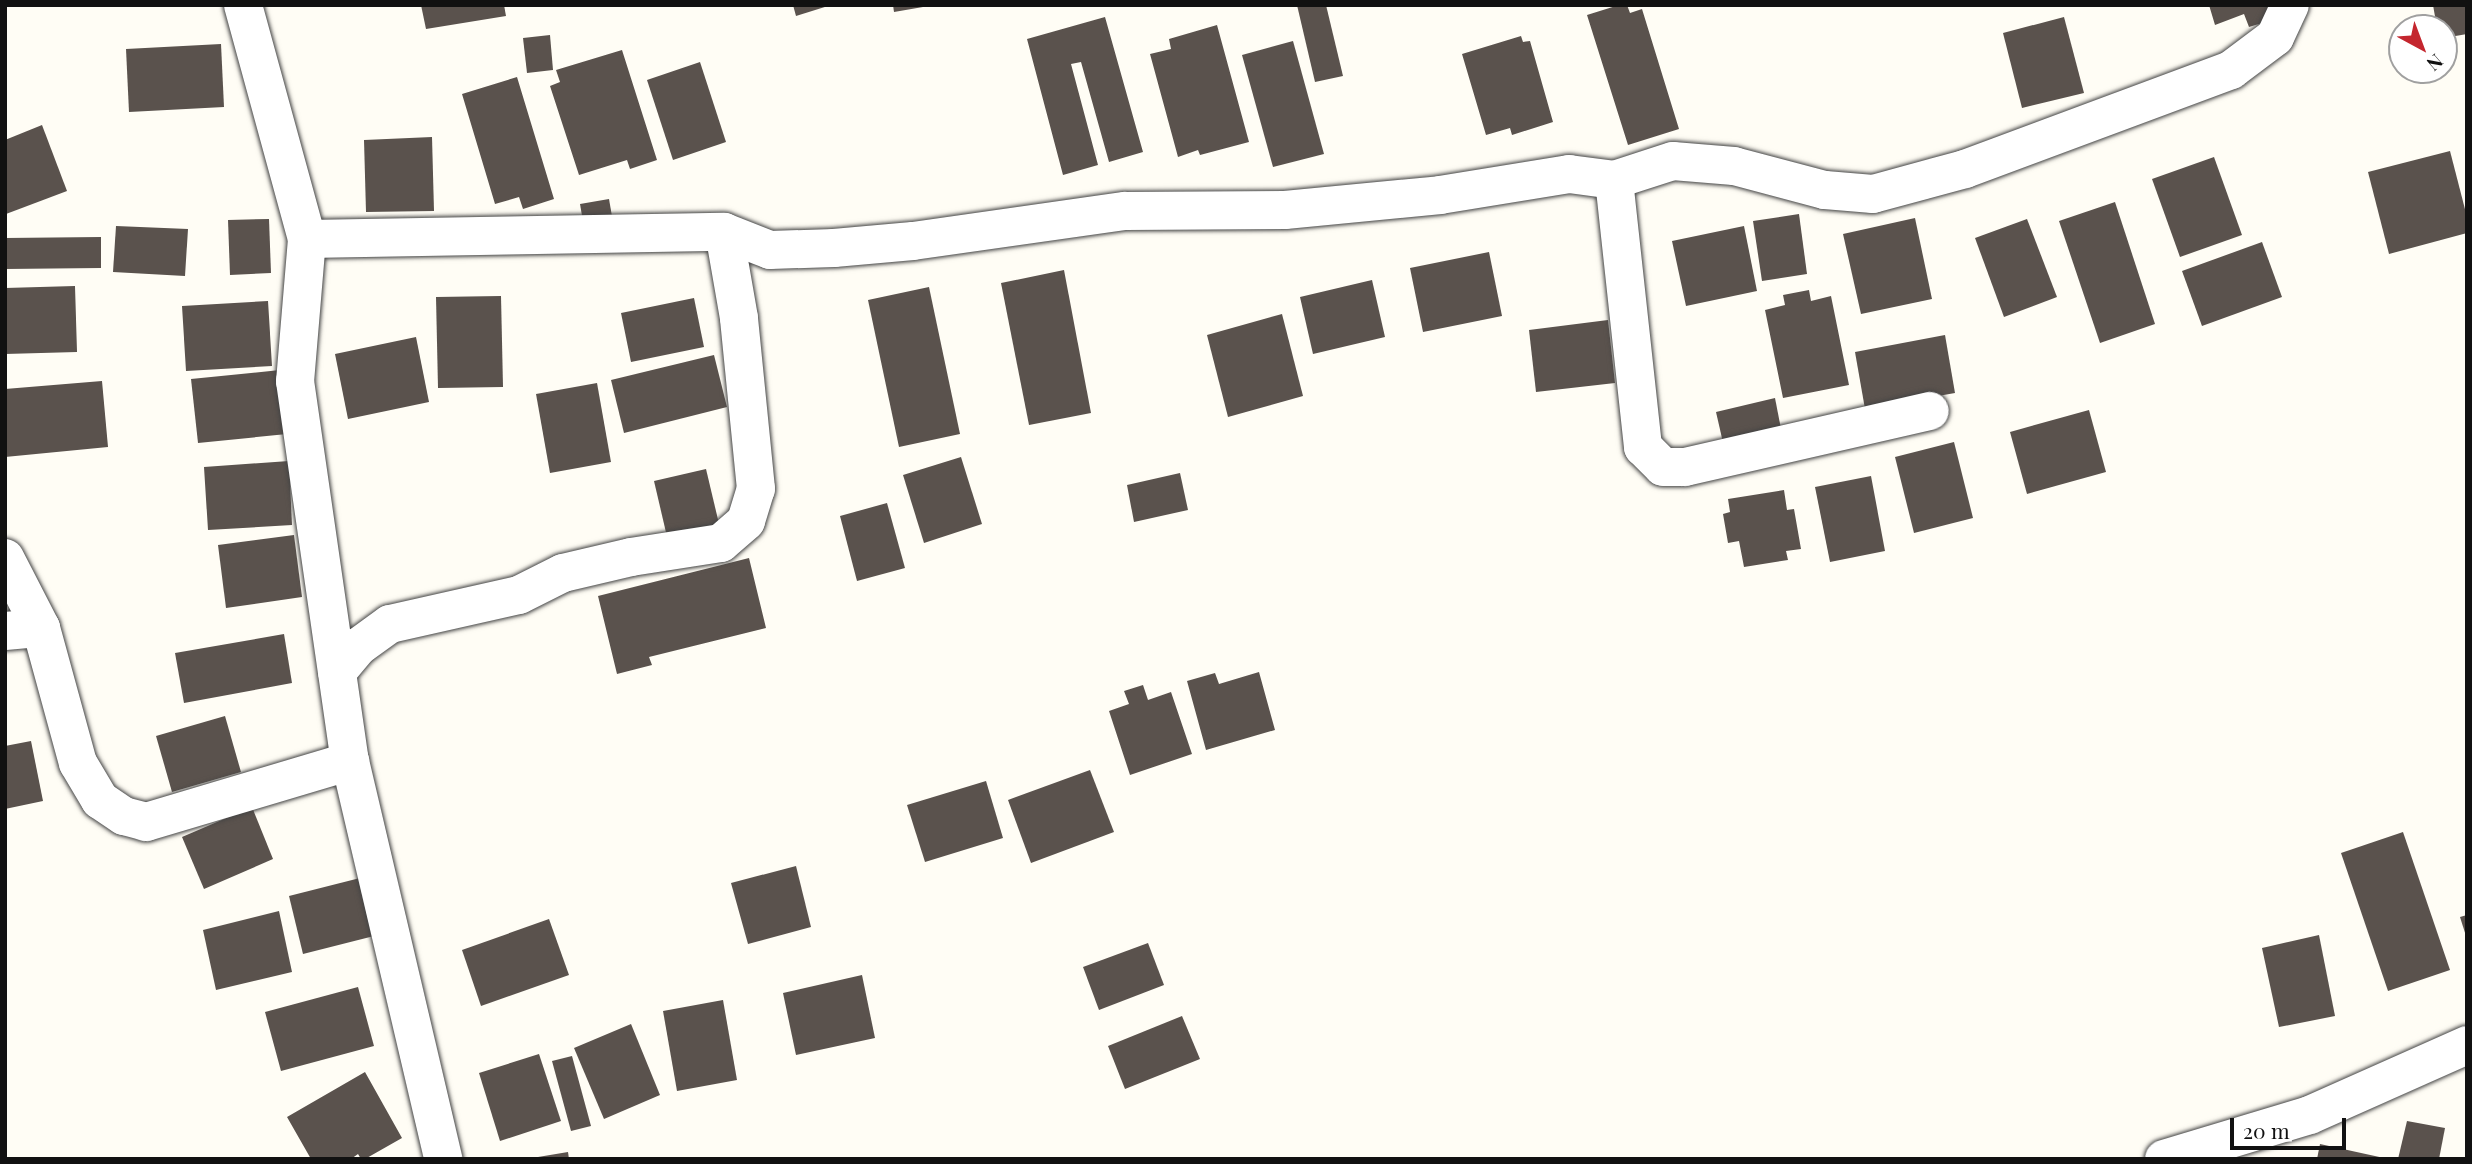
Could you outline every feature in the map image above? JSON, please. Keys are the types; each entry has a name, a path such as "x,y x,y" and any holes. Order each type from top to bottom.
{"street":[{"path":"243,5 307,239 295,381 350,761 443,1159"},
{"path":"307,239 724,232 770,250 834,248 913,242 1125,211 1284,210 1440,195 1569,174 1614,180 1672,161 1734,166 1825,190 1873,194 1965,169 2231,71 2275,37 2290,5"},
{"path":"1614,180 1643,447 1663,467 1685,467 1930,411"},
{"path":"337,672 358,647 390,624 519,595 563,573 631,557 721,543 746,521 756,489 739,318 724,232"},
{"path":"5,558 23,630 78,763 100,800 124,816 146,822 350,761"},
{"path":"2164,1159 2310,1115 2467,1045"}],"building":[{"path":"421,5 504,5 506,16 426,29"},
{"path":"793,5 828,5 828,6 796,16"},
{"path":"893,5 923,5 923,7 894,12"},
{"path":"1297,5 1326,5 1343,76 1315,82"},
{"path":"1627,5 1630,13 1642,9 1679,129 1628,145 1587,15"},
{"path":"2209,5 2278,5 2275,19 2249,27 2244,14 2215,25"},
{"path":"2433,5 2467,5 2467,34 2458,36 2458,14 2435,14"},
{"path":"1105,17 1143,152 1109,162 1081,62 1071,64 1098,165 1063,175 1027,39"},
{"path":"2064,17 2084,93 2022,108 2003,33"},
{"path":"1217,25 1249,142 1200,155 1198,150 1178,157 1150,54 1171,49 1169,39"},
{"path":"550,35 553,70 527,73 523,38"},
{"path":"1521,36 1523,42 1530,41 1553,122 1512,135 1510,128 1486,135 1462,54"},
{"path":"1293,41 1324,154 1273,167 1242,55"},
{"path":"221,44 224,107 129,112 126,49"},
{"path":"622,50 657,160 630,169 627,160 579,175 550,86 560,82 556,70"},
{"path":"700,62 726,142 673,160 647,80"},
{"path":"517,77 554,199 523,209 519,197 495,204 462,94"},
{"path":"42,125 67,191 6,214 5,140"},
{"path":"432,137 434,211 366,212 364,140"},
{"path":"2450,151 2467,217 2467,233 2389,254 2368,172"},
{"path":"2214,157 2242,235 2180,257 2152,179"},
{"path":"609,199 613,222 584,227 580,204"},
{"path":"2115,202 2155,324 2100,343 2059,221"},
{"path":"1799,214 1807,274 1762,281 1753,221"},
{"path":"1915,218 1932,299 1861,314 1843,234"},
{"path":"269,219 271,273 230,275 228,220"},
{"path":"2027,219 2057,297 2004,317 1975,238"},
{"path":"116,226 188,229 185,276 113,272"},
{"path":"1744,226 1757,291 1686,306 1672,241"},
{"path":"101,237 101,268 5,269 5,238"},
{"path":"2262,242 2282,297 2202,326 2182,271"},
{"path":"1489,252 1502,316 1423,332 1410,268"},
{"path":"1064,270 1091,413 1029,425 1001,283"},
{"path":"1372,280 1385,337 1313,354 1300,297"},
{"path":"75,286 77,352 5,354 5,288"},
{"path":"929,287 960,434 899,447 868,300"},
{"path":"1809,290 1811,301 1831,296 1849,385 1783,398 1765,310 1785,305 1783,295"},
{"path":"501,296 503,387 438,388 436,297"},
{"path":"694,298 704,347 631,362 621,313"},
{"path":"268,301 272,366 186,371 182,306"},
{"path":"1282,314 1303,396 1228,417 1207,335"},
{"path":"1608,320 1615,383 1536,392 1529,330"},
{"path":"1945,335 1955,393 1865,409 1855,352"},
{"path":"416,337 429,402 348,419 335,354"},
{"path":"714,355 727,407 624,433 611,380"},
{"path":"280,370 287,434 198,443 191,379"},
{"path":"102,381 108,447 5,457 5,389"},
{"path":"597,383 611,462 550,473 536,394"},
{"path":"1775,398 1782,434 1724,447 1716,412"},
{"path":"2089,410 2106,472 2027,494 2010,432"},
{"path":"1954,442 1973,518 1914,533 1895,457"},
{"path":"961,457 982,524 924,543 903,475"},
{"path":"289,461 292,525 208,530 204,467"},
{"path":"706,469 720,528 668,541 654,481"},
{"path":"1180,473 1188,510 1134,522 1127,485"},
{"path":"1871,476 1885,551 1830,562 1815,487"},
{"path":"1784,490 1787,510 1794,509 1801,549 1786,551 1788,560 1744,567 1739,541 1728,543 1723,514 1730,512 1728,499"},
{"path":"887,503 905,568 857,581 840,516"},
{"path":"294,535 302,597 226,608 218,545"},
{"path":"749,558 766,628 649,657 652,665 617,674 598,596"},
{"path":"284,634 292,683 184,703 175,653"},
{"path":"1259,672 1275,730 1206,750 1187,681 1215,673 1219,684"},
{"path":"1143,685 1148,700 1171,692 1192,754 1130,775 1109,711 1129,704 1124,691"},
{"path":"225,716 241,772 172,792 156,736"},
{"path":"31,741 43,801 5,809 5,746"},
{"path":"1090,770 1114,832 1031,863 1008,800"},
{"path":"986,781 1003,838 925,862 907,805"},
{"path":"252,807 273,859 204,889 182,837"},
{"path":"2403,832 2450,970 2388,991 2341,853"},
{"path":"796,866 811,927 748,944 731,883"},
{"path":"360,878 374,936 303,954 289,896"},
{"path":"279,911 292,972 216,990 203,930"},
{"path":"2467,915 2467,936 2466,936 2460,917"},
{"path":"549,919 569,975 481,1006 462,950"},
{"path":"2319,935 2335,1016 2279,1027 2262,948"},
{"path":"1148,943 1164,985 1099,1010 1083,967"},
{"path":"862,975 875,1038 796,1055 783,993"},
{"path":"358,987 374,1046 281,1071 265,1012"},
{"path":"723,1000 737,1080 677,1091 663,1011"},
{"path":"1182,1016 1200,1059 1125,1089 1108,1046"},
{"path":"631,1024 660,1095 604,1119 574,1048"},
{"path":"539,1054 561,1121 500,1141 479,1073"},
{"path":"572,1056 591,1126 571,1131 552,1061"},
{"path":"365,1072 402,1138 365,1159 361,1159 358,1154 351,1159 311,1159 287,1117"},
{"path":"2407,1121 2445,1128 2439,1159 2398,1159"},
{"path":"2320,1144 2384,1158 2384,1159 2317,1159"},
{"path":"568,1152 569,1159 538,1159 538,1157"}]}
